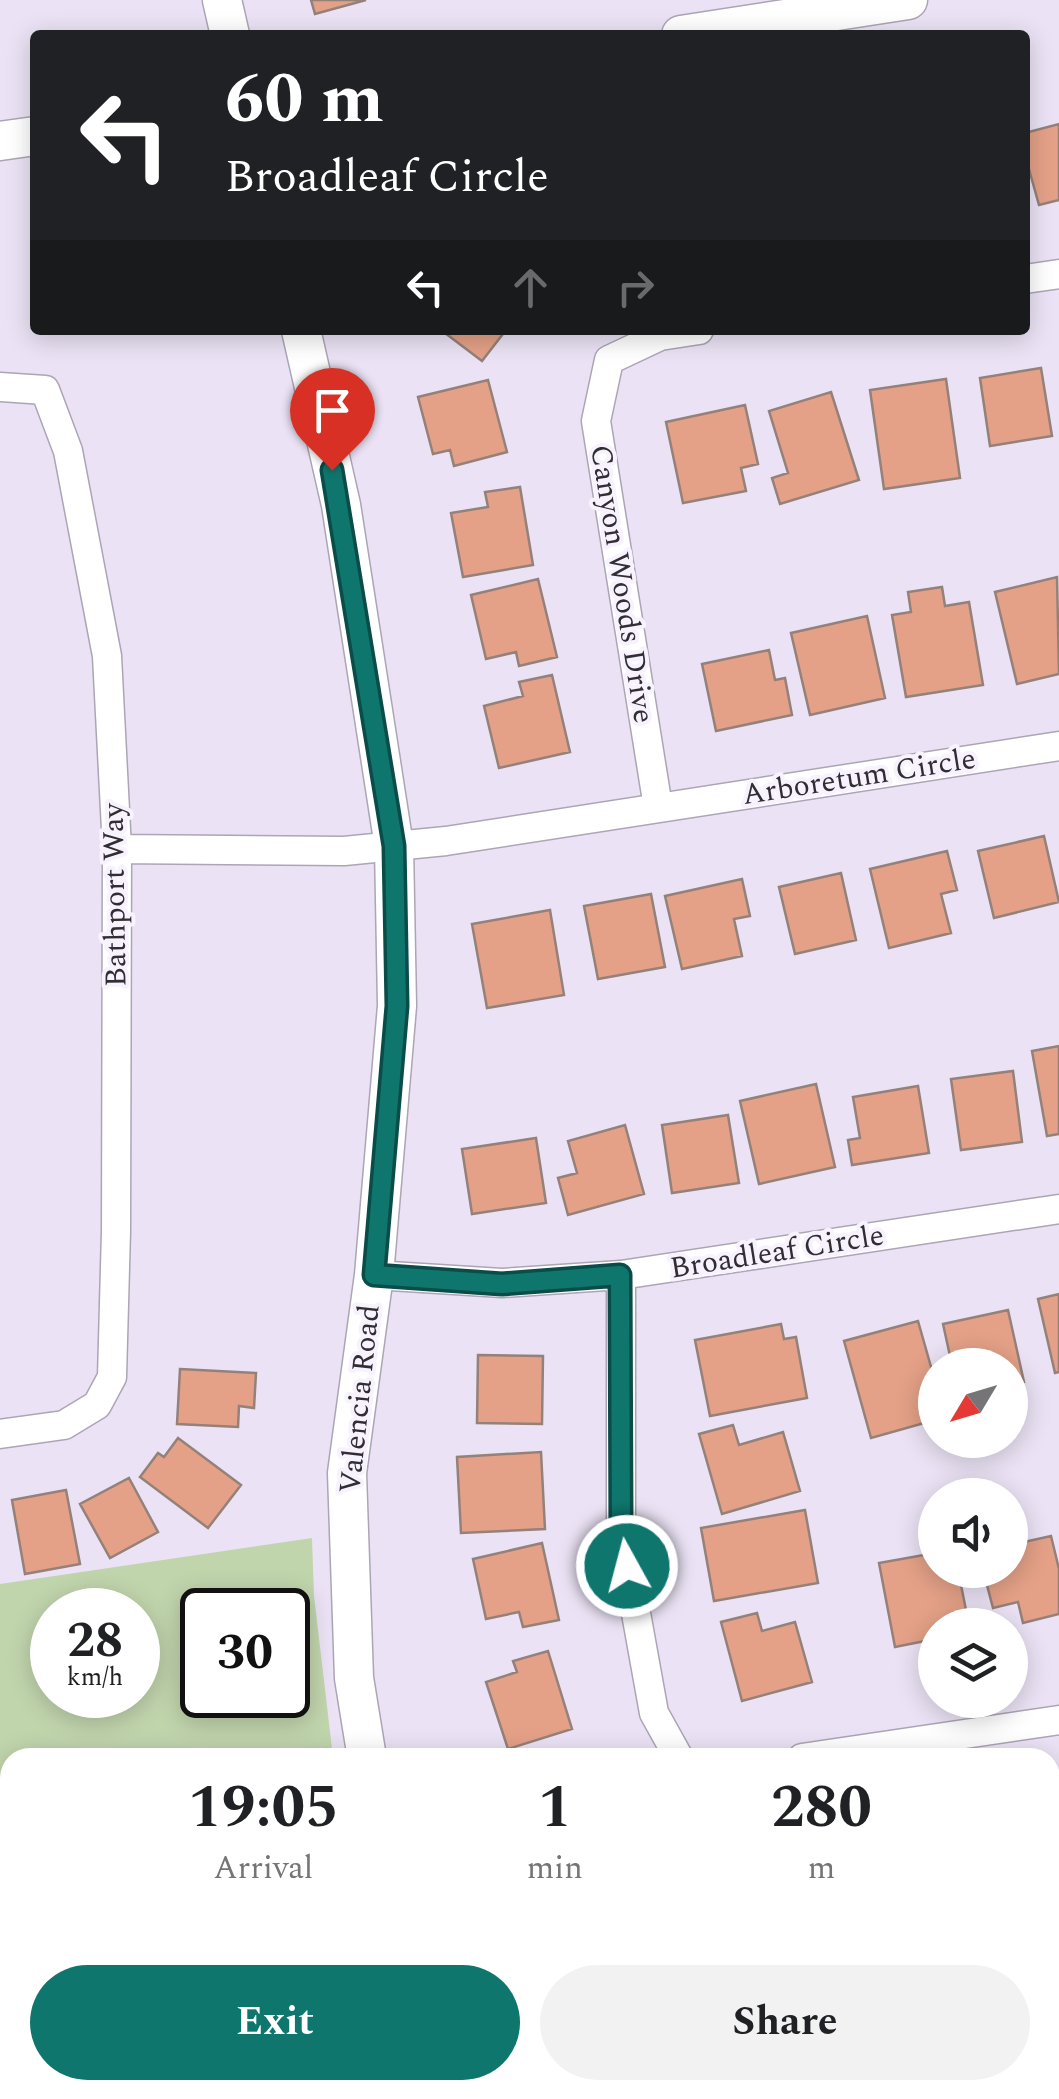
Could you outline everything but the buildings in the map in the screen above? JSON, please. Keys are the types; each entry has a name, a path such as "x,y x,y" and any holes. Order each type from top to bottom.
{"street":[{"path":"222,0 229,30"},
{"path":"713,30 908,0"},
{"path":"0,141 30,137"},
{"path":"1030,278 1059,274"},
{"name":"Valencia Road","path":"301,335 340,504 394,846 397,1006 374,1275 346,1472 354,1678 365,1748"},
{"name":"Canyon Woods Drive","path":"658,808 596,421 610,360 666,335"},
{"name":"Bathport Way","path":"0,388 45,390 68,451 107,656 117,849 112,1377 97,1405 64,1425 0,1434"},
{"name":"Arboretum Circle","path":"117,849 344,850 446,841 1059,746"},
{"name":"Broadleaf Circle","path":"374,1275 502,1284 620,1275 1059,1210"},
{"path":"620,1275 621,1530 654,1714 673,1748"},
{"path":"870,1748 1059,1720"}],"green space":[{"path":"312,1538 314,1596 332,1748 0,1748 0,1584"}],"route":[{"path":"332,470 394,846 397,1006 374,1275 502,1284 620,1275 621,1530 627,1566"}]}
